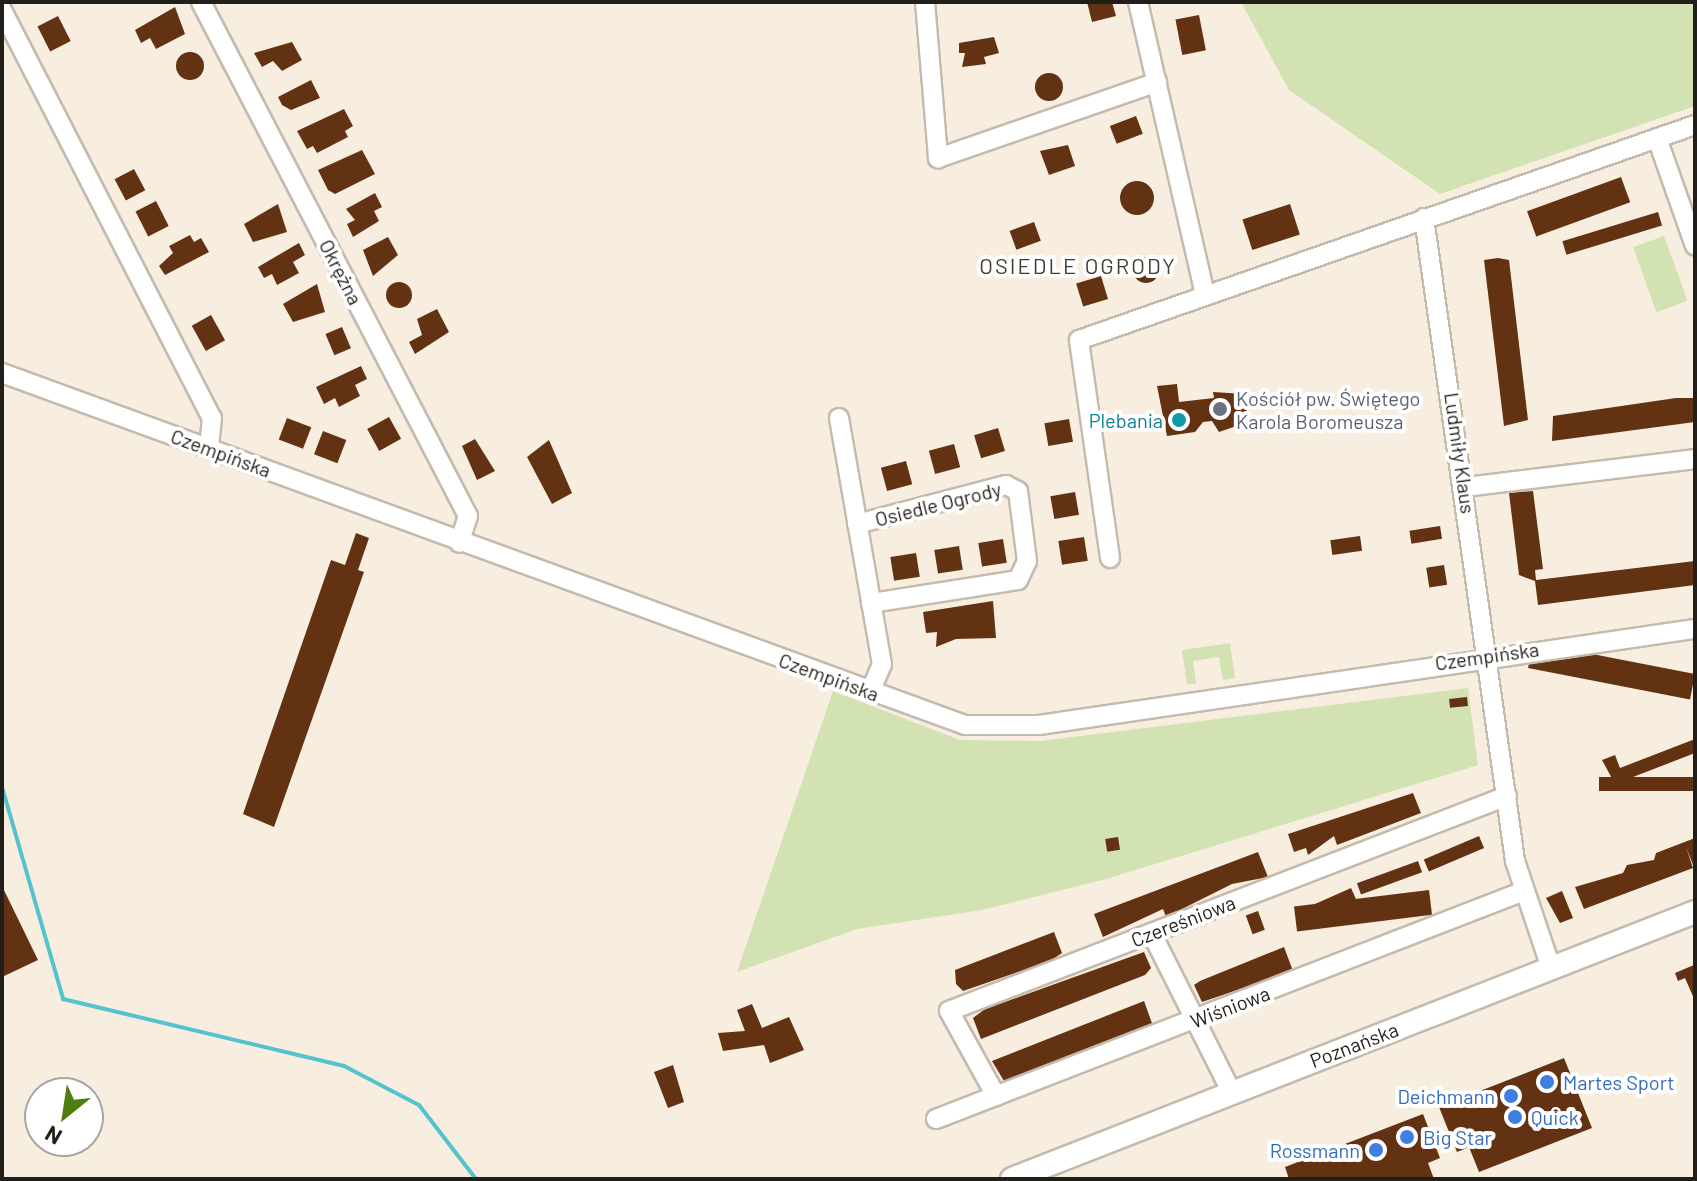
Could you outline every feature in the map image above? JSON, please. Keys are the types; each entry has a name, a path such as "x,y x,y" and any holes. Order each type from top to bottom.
{"street":[{"name":"Okrężna","path":"201,2 468,516 459,543"},
{"path":"925,2 938,158 1157,82"},
{"path":"1138,2 1205,295"},
{"path":"2,10 212,418 209,448"},
{"path":"1110,558 1079,340 1695,125"},
{"path":"1657,138 1695,246"},
{"name":"Ludmiły Klaus","path":"1424,218 1465,487 1484,657 1507,796 1524,891 1551,968"},
{"name":"Czempińska","path":"2,373 459,543 965,725 1039,725 1336,685 1484,657 1695,629"},
{"name":"Osiedle Ogrody","path":"839,418 882,664 870,692"},
{"path":"1465,487 1695,459"},
{"name":"Osiedle Ogrody","path":"857,524 1006,485 1018,491 1027,561 1018,580 871,603"},
{"name":"Czereśniowa","path":"996,1096 949,1011 1507,796"},
{"name":"Wiśniowa","path":"936,1119 1524,891"},
{"name":"Poznańska","path":"1012,1179 1695,912"},
{"path":"1152,934 1232,1093"}],"green space":[{"path":"1241,2 1695,2 1695,106 1440,194 1289,90"},
{"path":"1664,236 1688,301 1657,312 1633,247"},
{"path":"1230,643 1235,678 1223,680 1219,657 1193,661 1196,683 1187,685 1182,650"},
{"path":"1468,688 1478,765 1106,879 982,910 857,929 737,972 833,691 960,740 1040,741"}],"building":[{"path":"1087,2 1112,2 1116,16 1092,22"},
{"path":"175,7 185,34 156,49 150,38 141,43 135,30"},
{"path":"1199,15 1206,50 1182,55 1175,20"},
{"path":"58,16 71,41 50,51 38,26"},
{"path":"994,37 999,53 984,57 986,64 962,67 965,53 959,53 959,43"},
{"path":"292,42 302,60 282,71 273,61 262,67 254,53"},
{"path":"190,52 200,56 204,66 200,76 190,80 180,76 176,66 180,56"},
{"path":"1049,73 1059,77 1063,87 1059,97 1049,101 1039,97 1035,87 1039,77"},
{"path":"311,80 320,98 291,110 282,105 278,97"},
{"path":"344,109 353,126 345,131 348,137 317,153 313,146 307,149 297,131"},
{"path":"1136,116 1143,134 1117,144 1110,126"},
{"path":"1068,145 1075,166 1049,175 1040,151"},
{"path":"362,150 375,174 335,194 328,190 318,170"},
{"path":"134,169 145,190 126,201 115,179"},
{"path":"1621,177 1630,202 1536,237 1527,211"},
{"path":"1137,181 1149,186 1154,198 1149,210 1137,215 1125,210 1120,198 1125,186"},
{"path":"375,193 382,207 374,211 379,221 353,237 347,224 355,220 346,209"},
{"path":"156,201 169,226 148,236 136,211"},
{"path":"278,204 287,232 253,242 244,224"},
{"path":"1290,204 1300,234 1252,250 1242,219"},
{"path":"1658,212 1662,225 1566,255 1562,241"},
{"path":"1034,222 1041,241 1016,250 1010,231"},
{"path":"190,235 194,242 201,238 209,252 165,275 159,266 173,253 169,246"},
{"path":"388,237 398,255 373,276 363,250"},
{"path":"299,243 305,255 293,262 299,273 277,285 272,274 264,278 258,267"},
{"path":"1146,257 1155,261 1159,270 1155,279 1146,283 1137,279 1133,270 1137,261"},
{"path":"1484,260 1509,260 1528,420 1504,426"},
{"path":"1101,276 1108,299 1083,307 1076,284"},
{"path":"399,282 408,286 412,295 408,304 399,308 390,304 386,295 390,286"},
{"path":"317,284 325,312 293,322 283,304"},
{"path":"437,309 449,332 415,354 409,342 422,335 417,319"},
{"path":"211,315 225,340 206,351 192,326"},
{"path":"342,327 351,348 334,355 325,334"},
{"path":"361,366 367,379 355,385 360,396 339,407 335,398 324,404 316,387"},
{"path":"1177,384 1179,402 1214,398 1213,392 1245,394 1248,422 1219,432 1212,421 1203,422 1195,432 1167,436 1157,386"},
{"path":"1695,398 1695,422 1552,441 1553,416"},
{"path":"389,417 401,439 379,451 367,429"},
{"path":"287,418 311,427 303,449 279,439"},
{"path":"1069,419 1073,442 1048,446 1044,423"},
{"path":"998,428 1005,451 981,458 974,435"},
{"path":"323,431 346,440 337,463 314,454"},
{"path":"475,439 495,471 477,480 462,446"},
{"path":"549,440 572,493 552,504 527,457"},
{"path":"954,444 960,467 935,474 929,451"},
{"path":"906,461 912,484 887,491 881,468"},
{"path":"1533,491 1543,569 1535,570 1536,580 1695,561 1695,585 1538,605 1535,581 1519,575 1509,493"},
{"path":"1075,492 1079,515 1054,519 1050,496"},
{"path":"1440,526 1442,539 1411,544 1409,531"},
{"path":"356,533 369,538 358,570 364,572 274,827 243,814 331,560 345,565"},
{"path":"1360,536 1362,551 1332,555 1330,540"},
{"path":"1084,537 1088,561 1062,565 1058,541"},
{"path":"1003,539 1007,563 982,567 978,543"},
{"path":"959,546 963,570 938,574 934,550"},
{"path":"916,553 920,577 894,581 890,557"},
{"path":"1444,565 1447,585 1429,588 1426,568"},
{"path":"993,601 996,638 956,639 936,647 937,632 926,633 923,612"},
{"path":"1533,643 1695,674 1690,700 1528,668"},
{"path":"1467,697 1468,706 1450,708 1449,699"},
{"path":"1695,739 1695,753 1615,784 1602,760 1615,755 1620,768"},
{"path":"1599,777 1695,777 1695,791 1599,791"},
{"path":"1413,793 1421,813 1337,845 1334,836 1308,855 1306,848 1294,852 1288,834"},
{"path":"1479,836 1484,848 1429,871 1424,859"},
{"path":"1118,837 1120,850 1107,852 1105,839"},
{"path":"1695,838 1695,870 1686,847 1693,868 1584,909 1575,887 1623,873 1627,865 1654,860 1656,853"},
{"path":"1258,852 1268,877 1232,884 1166,917 1163,909 1103,937 1094,914"},
{"path":"1418,861 1422,872 1361,895 1357,883"},
{"path":"2,886 38,960 2,977"},
{"path":"1351,888 1356,899 1302,923 1297,912"},
{"path":"1429,890 1432,915 1297,931 1294,907"},
{"path":"1562,891 1573,918 1560,923 1546,898"},
{"path":"1258,911 1265,930 1253,934 1246,915"},
{"path":"1054,932 1062,953 1050,961 963,991 956,984 955,970"},
{"path":"1284,947 1293,971 1202,1002 1194,985"},
{"path":"1144,952 1151,968 1145,975 981,1039 973,1018 985,1009"},
{"path":"1694,965 1695,1001 1685,978 1678,981 1675,973"},
{"path":"1144,1001 1153,1026 1119,1040 1020,1079 1004,1081 992,1061"},
{"path":"752,1004 762,1028 789,1017 804,1050 770,1063 764,1045 723,1051 718,1033 745,1031 737,1010"},
{"name":"Quick","path":"1564,1058 1592,1128 1479,1172 1469,1147 1457,1152 1439,1107"},
{"path":"673,1065 684,1102 668,1108 654,1072"},
{"path":"1423,1114 1440,1158 1428,1163 1434,1179 1289,1179 1285,1167"}],"waterway":[{"path":"2,787 63,999 344,1066 419,1105 476,1179"}],"place":[{"name":"Kościół pw. Świętego Karola Boromeusza","path":"1220,409"},
{"name":"Plebania","path":"1179,420"},
{"name":"Martes Sport","path":"1547,1082"},
{"name":"Deichmann","path":"1511,1096"},
{"name":"Quick","path":"1515,1117"},
{"name":"Big Star","path":"1407,1137"},
{"name":"Rossmann","path":"1376,1150"}],"district":[{"name":"OSIEDLE OGRODY","path":"1078,266"}]}
